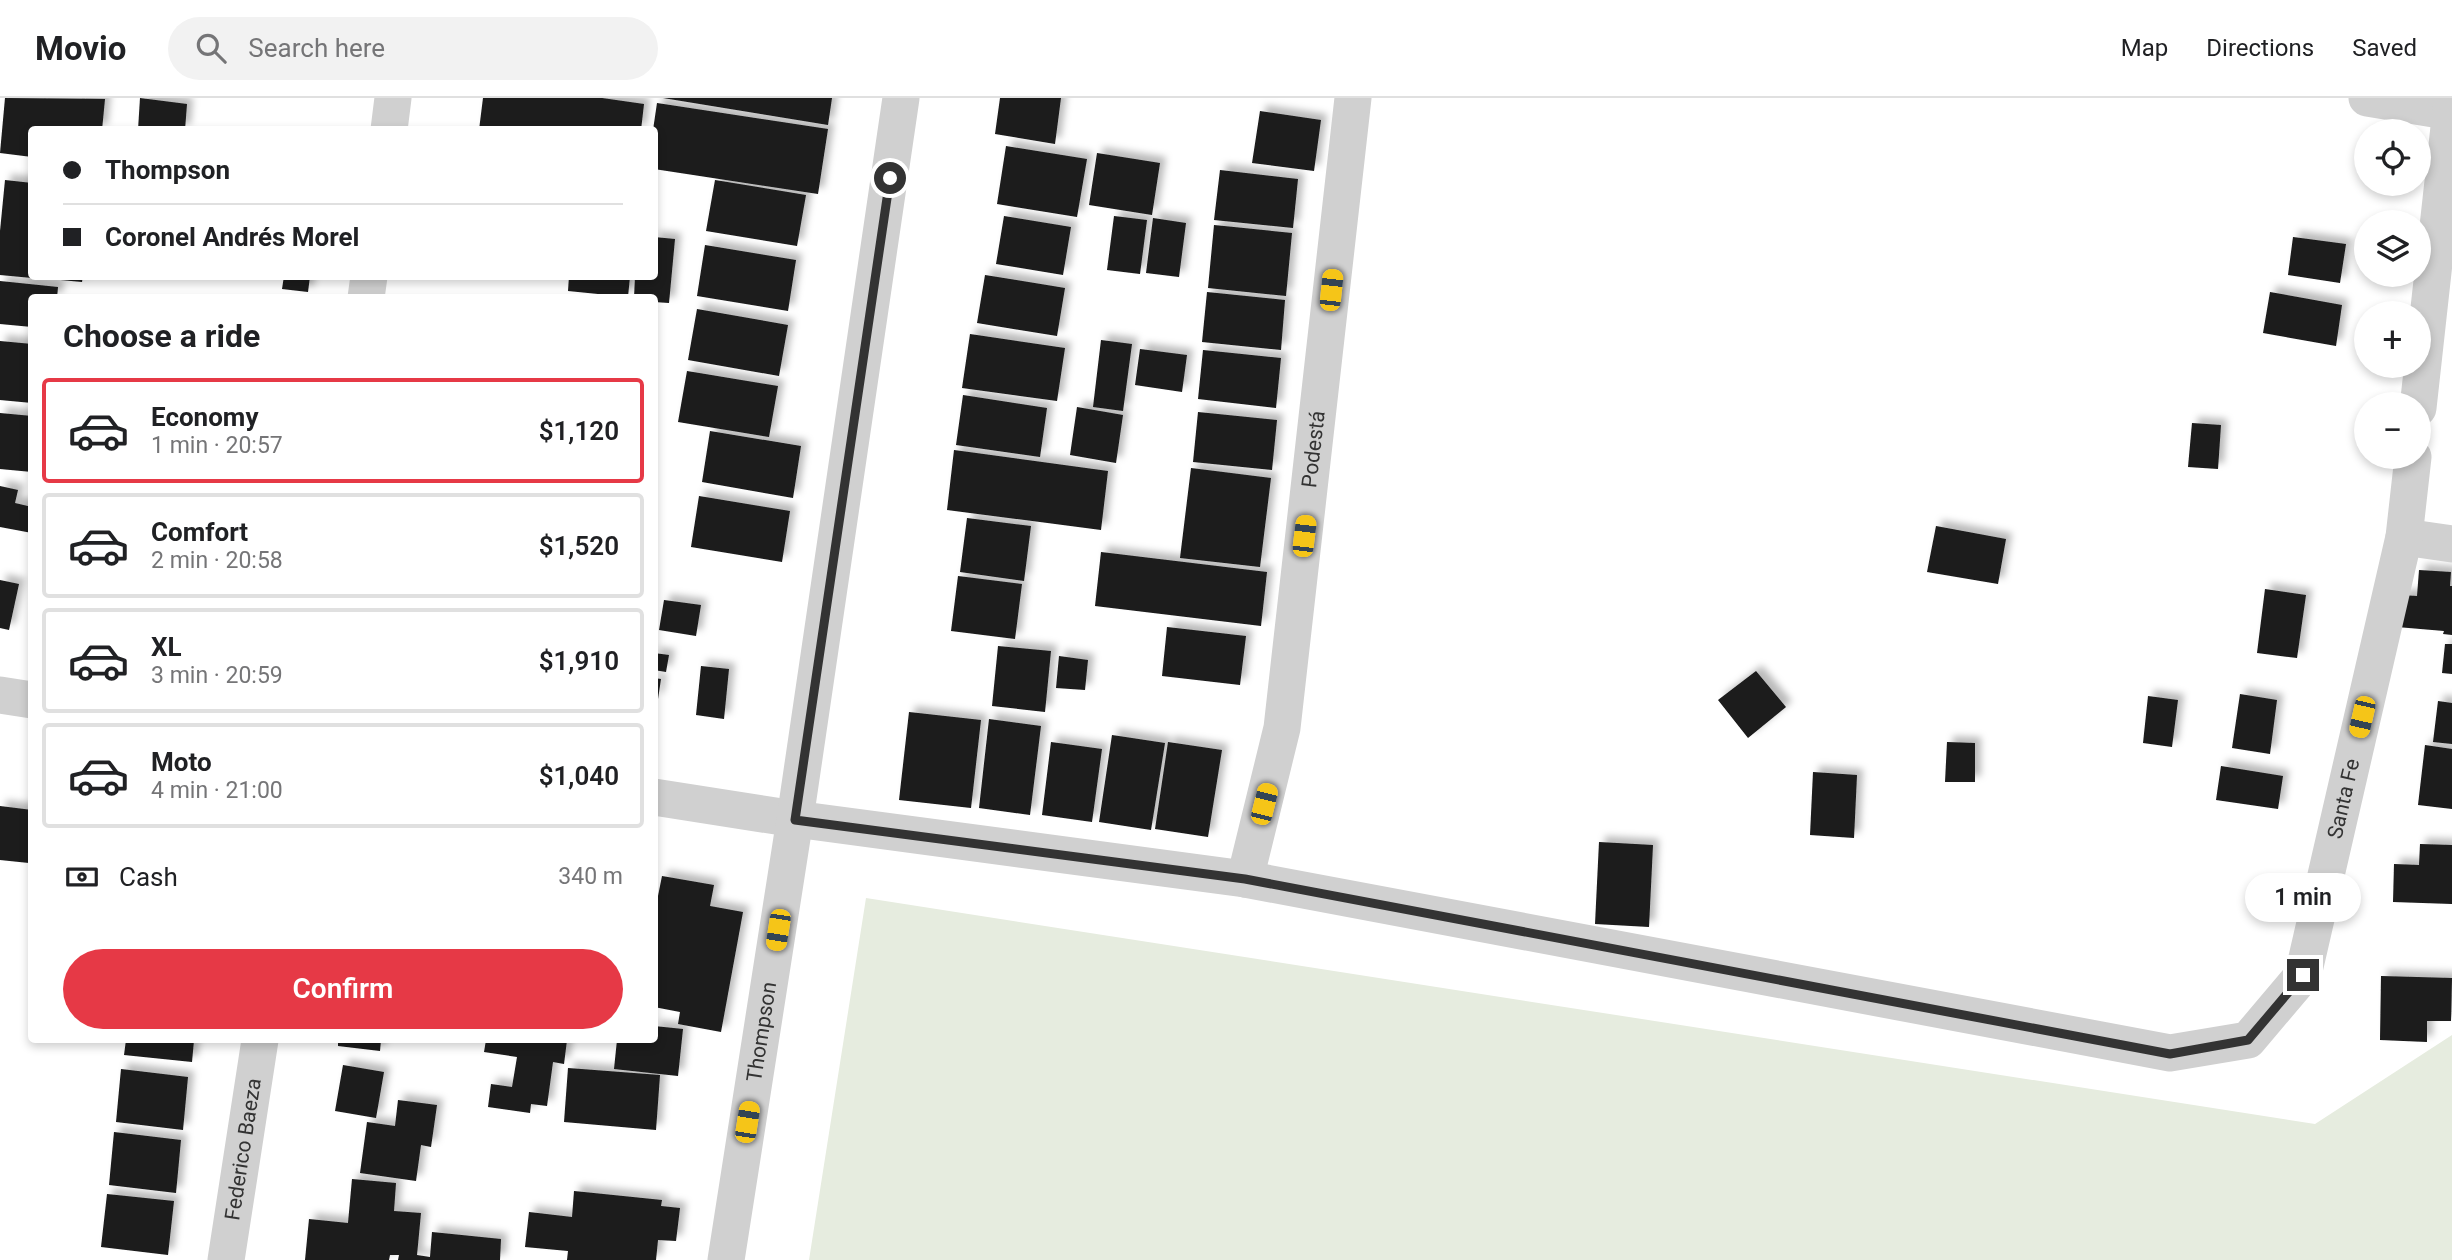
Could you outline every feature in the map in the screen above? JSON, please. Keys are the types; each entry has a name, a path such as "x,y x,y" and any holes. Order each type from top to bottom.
{"street":[{"path":"389,126 393,98"},
{"name":"Thompson","path":"726,1260 795,820 901,98"},
{"name":"Podestá","path":"1245,879 1282,728 1353,98"},
{"path":"2367,98 2452,112"},
{"path":"2420,392 2452,100"},
{"name":"Santa Fe","path":"1245,879 2170,1054 2248,1040 2303,975 2404,537 2412,469"},
{"path":"2404,537 2452,544"},
{"path":"0,695 28,698"},
{"path":"658,798 795,820 1245,879"},
{"name":"Federico Baeza","path":"226,1260 260,1043"}],"shaded area":[{"path":"866,898 2315,1124 2452,1035 2452,1260 809,1260"}],"building":[{"path":"5,98 105,99 102,126 28,126 28,156 0,153"},
{"path":"140,98 187,104 185,126 138,126"},
{"path":"483,98 602,98 644,104 641,126 480,126"},
{"path":"663,98 832,98 828,125"},
{"path":"1000,98 1061,98 1055,144 995,134"},
{"path":"657,103 828,129 818,194 658,170 658,126 654,126"},
{"path":"1260,111 1321,120 1314,171 1252,163"},
{"path":"1006,146 1087,159 1077,217 997,204"},
{"path":"1097,153 1160,163 1152,215 1089,205"},
{"path":"1220,170 1298,179 1293,228 1214,220"},
{"path":"5,180 28,183 28,278 0,275 0,231"},
{"path":"715,180 806,195 797,246 706,231"},
{"path":"1004,216 1071,227 1063,275 996,264"},
{"path":"1114,216 1147,220 1140,274 1107,270"},
{"path":"1153,218 1186,223 1179,277 1146,273"},
{"path":"1214,225 1292,233 1286,296 1208,288"},
{"path":"658,237 675,239 669,303 658,302 658,294 634,294 635,280 658,280"},
{"path":"2293,237 2346,244 2340,283 2288,275"},
{"path":"705,245 796,260 788,311 697,296"},
{"path":"985,275 1065,288 1057,336 977,323"},
{"path":"283,280 310,280 308,292 282,289"},
{"path":"569,280 630,280 628,294 568,291"},
{"path":"0,281 58,287 57,294 28,294 28,327 0,324"},
{"path":"1207,292 1285,300 1281,350 1202,342"},
{"path":"2270,292 2342,305 2336,346 2263,333"},
{"path":"697,309 788,325 779,376 688,360"},
{"path":"970,334 1065,348 1057,401 962,388"},
{"path":"1101,340 1132,344 1123,411 1093,407"},
{"path":"0,341 28,344 28,403 0,400"},
{"path":"1140,349 1187,355 1182,392 1135,385"},
{"path":"1203,350 1281,358 1276,408 1198,399"},
{"path":"687,371 778,386 769,437 678,422"},
{"path":"963,395 1047,408 1040,457 956,445"},
{"path":"1077,407 1123,415 1116,463 1070,455"},
{"path":"1198,412 1277,420 1272,470 1193,462"},
{"path":"0,413 28,416 28,472 0,469"},
{"path":"2192,423 2221,425 2218,469 2188,467"},
{"path":"710,431 801,446 793,498 702,482"},
{"path":"954,450 1108,471 1101,530 947,510"},
{"path":"1191,468 1271,478 1260,567 1180,558"},
{"path":"0,486 18,490 15,503 28,506 28,532 0,527"},
{"path":"699,496 790,511 782,562 691,547"},
{"path":"967,518 1031,526 1024,581 960,572"},
{"path":"1936,526 2006,539 1998,584 1927,572"},
{"path":"1101,552 1267,572 1261,626 1095,606"},
{"path":"2419,570 2451,572 2452,635 2443,634 2444,631 2397,627 2401,595 2417,596"},
{"path":"958,576 1022,584 1015,639 951,631"},
{"path":"0,580 19,584 9,630 0,628"},
{"path":"2265,589 2306,595 2297,658 2257,653"},
{"path":"664,600 701,605 696,636 659,630"},
{"path":"1167,627 1246,636 1240,685 1162,676"},
{"path":"2445,644 2452,644 2452,674 2442,673"},
{"path":"998,646 1051,651 1045,712 992,706"},
{"path":"658,654 669,655 666,672 658,671"},
{"path":"1059,656 1088,660 1085,690 1056,688"},
{"path":"701,666 729,669 724,719 696,715"},
{"path":"1756,671 1786,707 1748,738 1718,700"},
{"path":"658,679 661,679 658,699"},
{"path":"2240,694 2277,700 2270,754 2232,748"},
{"path":"2148,696 2178,700 2172,747 2143,743"},
{"path":"2438,701 2452,703 2452,744 2433,742"},
{"path":"909,712 981,720 971,808 899,800"},
{"path":"989,719 1041,726 1030,815 979,808"},
{"path":"1112,735 1165,743 1151,830 1099,822"},
{"path":"1051,742 1102,749 1092,822 1042,815"},
{"path":"1168,742 1222,750 1208,837 1155,829"},
{"path":"1947,742 1975,743 1975,782 1945,782"},
{"path":"2425,745 2452,749 2452,809 2418,805"},
{"path":"2221,766 2283,776 2278,809 2216,800"},
{"path":"1813,772 1857,775 1854,838 1810,835"},
{"path":"0,806 28,810 28,863 0,860"},
{"path":"1599,842 1653,845 1649,927 1595,924"},
{"path":"2420,844 2452,845 2452,904 2393,902 2394,864 2419,865"},
{"path":"662,876 714,885 710,906 743,912 721,1032 678,1024 680,1012 658,1008 658,896"},
{"path":"2381,976 2452,978 2451,1021 2427,1021 2427,1042 2380,1040"},
{"path":"658,1026 683,1029 678,1076 614,1069 617,1043 658,1043"},
{"path":"126,1043 194,1043 192,1062 124,1055"},
{"path":"338,1043 381,1043 380,1051 338,1046"},
{"path":"486,1043 567,1043 564,1064 553,1062 547,1106 531,1104 530,1113 488,1107 491,1084 512,1087 517,1057 484,1052"},
{"path":"343,1065 384,1072 376,1118 335,1111"},
{"path":"568,1068 660,1075 656,1130 564,1122"},
{"path":"121,1069 188,1077 183,1130 116,1122"},
{"path":"398,1100 437,1105 431,1147 421,1145 416,1181 360,1173 367,1122 395,1126"},
{"path":"114,1132 181,1140 176,1193 109,1185"},
{"path":"352,1179 396,1183 394,1211 421,1213 417,1255 430,1257 432,1232 501,1239 500,1260 398,1260 399,1255 390,1255 389,1260 305,1260 309,1219 348,1223"},
{"path":"574,1191 662,1200 661,1206 680,1208 676,1241 658,1240 656,1260 567,1260 568,1251 525,1247 529,1212 572,1217"},
{"path":"107,1194 174,1201 168,1255 101,1247"}],"route":[{"path":"890,178 795,820 1245,879 2170,1054 2248,1040 2303,975"}]}
